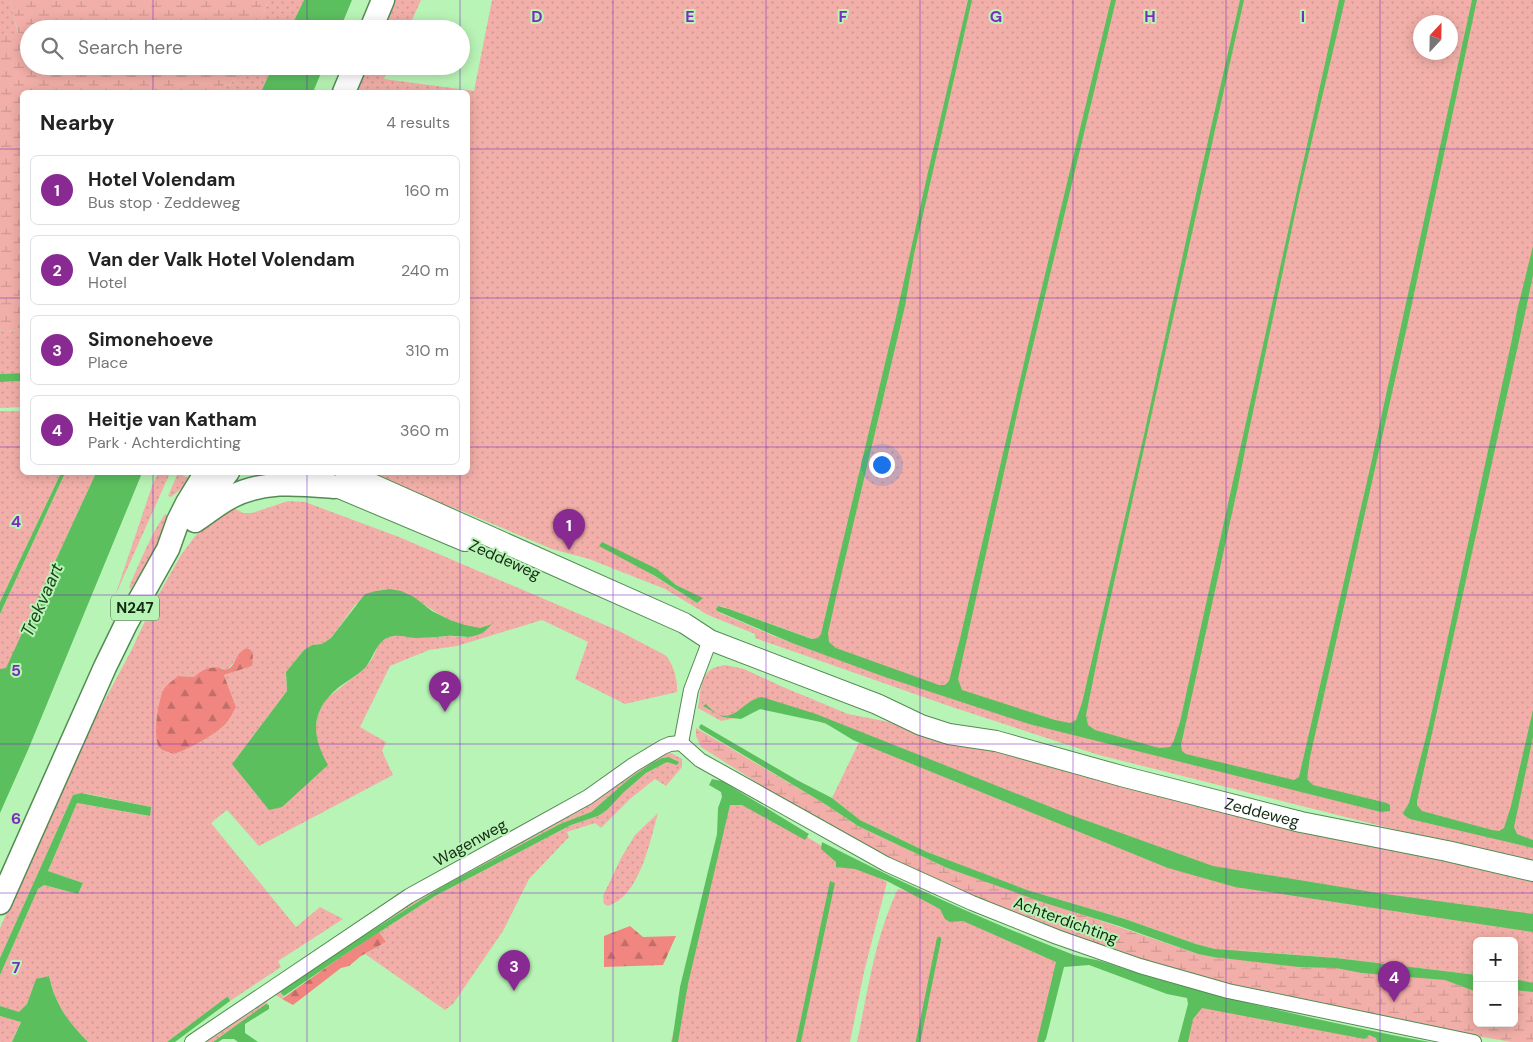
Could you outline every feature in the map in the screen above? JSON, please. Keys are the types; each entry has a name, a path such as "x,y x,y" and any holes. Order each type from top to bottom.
{"main road":[{"path":"375,20 384,0"},
{"path":"345,90 351,75"},
{"name":"N247","path":"0,903 104,667 168,550 178,521 204,475"},
{"name":"N247","path":"168,550 195,521 226,475"},
{"name":"Zeddeweg","path":"315,475 339,480 474,545 681,635 710,640 877,704 906,709 943,719 996,741 1249,809 1533,871"},
{"path":"195,521 229,498 247,490 263,486 339,480"}],"street":[{"path":"681,743 691,690 710,640"},
{"name":"Wagenweg","path":"192,1042 409,896 588,797 633,764 663,747 681,743"},
{"name":"Achterdichting","path":"681,743 700,760 886,864 972,903 1057,937 1156,971 1228,991 1474,1042"}],"green space":[{"path":"0,0 10,0 18,34 0,34"},
{"path":"10,0 269,0 261,20 20,20 20,75 239,75 237,79 221,90 20,90 20,328 9,332 0,330 0,34 18,33"},
{"path":"269,0 304,0 294,20 261,20"},
{"path":"395,0 421,0 412,20 386,20"},
{"path":"492,0 1533,0 1533,862 1099,755 952,707 755,638 755,634 708,615 665,589 589,559 552,549 457,509 442,505 377,475 470,475 470,90 474,91","holes":["602,543 656,569 676,585 702,598 697,603","721,606 813,639 820,653 776,637 717,611"]},
{"path":"239,75 269,75 262,90 221,90 237,79"},
{"path":"362,75 386,75 384,79 466,90 356,90"},
{"path":"20,328 20,373 0,374 0,330 10,332"},
{"path":"20,381 20,407 0,408 0,382"},
{"path":"0,411 20,411 20,475 60,475 0,602"},
{"path":"64,475 95,475 6,669 0,669 0,614"},
{"path":"157,475 169,475 115,596"},
{"path":"177,475 182,475 192,480 171,497 168,496"},
{"path":"288,501 305,502 399,537 619,631 665,655 674,672 677,692 625,704 575,679 588,642 542,620 457,646 429,650 390,666 360,727 386,742 382,751 393,775 259,846 227,810 211,823 296,927 320,907 343,919 278,961 281,967 230,1001 228,996 167,1042 88,1042 63,1012 49,976 36,980 27,1004 19,1013 0,1006 0,975 38,889 44,885 78,894 83,883 48,871 77,803 149,816 151,807 89,794 73,795 0,958 0,928 82,743 132,649 152,606 181,555 196,535 212,519 230,506 243,513 252,513","holes":["390,589 402,592 456,623 480,628 491,624 465,637 426,638 400,635 388,637 380,642 372,659 363,670 327,698 319,711 315,729 319,749 232,764 287,691 286,672 304,650 312,645 322,644 331,638 355,605 376,591","247,648 251,650 252,666 224,675 236,707 229,719 210,736 174,754 178,676 194,677 222,668 226,670 243,650"]},
{"path":"165,514 173,518 131,589 129,587 146,549"},
{"path":"247,648 251,650 253,655 252,666 224,675 236,707 228,721 210,736 180,752 174,754 160,748 156,737 156,728 160,701 165,687 178,676 194,677 209,668 228,669 233,665 240,653"},
{"path":"725,665 744,669 848,714 894,723 1143,790 1533,882 1533,1042 1205,981 1215,949 1125,919 1027,890 927,852 860,820 832,798 861,738 806,716 764,708 740,717 721,721 698,708 704,678 713,668"},
{"path":"696,728 825,804 858,826 947,868 1198,954 1232,961 1336,968 1362,973 1445,980 1473,990 1473,1027 1518,1027 1518,990 1533,992 1533,1042 1511,1042 1432,1028 1178,974 1116,949 1053,929 964,894 838,834 701,747 696,736"},
{"path":"671,753 682,759 682,767 666,786 655,779 630,799 601,828 595,823 567,832 569,837 529,879 503,931 453,1004 445,1010 365,954 386,942 379,932 435,896 571,825 598,816 607,810 646,773 667,762 676,760 669,757 662,758 630,778 591,812 560,824 443,886 374,929 280,992 284,996 282,999 274,994 370,926 658,754"},
{"path":"729,791 887,882 864,972 850,1042 671,1042"},
{"path":"658,813 647,852 636,880 619,900 608,906 604,904 603,896 621,858 635,835"},
{"path":"898,889 912,893 1059,954 1040,1042 857,1042 883,926"},
{"path":"630,926 643,937 676,936 663,965 604,967 604,936"},
{"path":"379,932 386,942 361,956 349,966 341,968 293,1005 282,999 338,959"},
{"path":"1193,998 1403,1042 1178,1042"},
{"path":"266,1001 268,1004 213,1042 198,1042"},
{"path":"0,1016 21,1021 12,1042 0,1042"}],"water":[{"path":"304,0 352,0 344,20 294,20"},
{"path":"968,0 972,0 914,254 905,306 836,597 828,633 829,642 836,648 939,685 945,685 949,681 1111,0 1116,0 1023,387 958,679 962,690 1055,720 1070,723 1076,720 1082,703 1144,435 1240,0 1244,0 1086,715 1088,725 1095,730 1159,748 1170,747 1180,722 1339,0 1345,0 1299,195 1181,745 1182,751 1186,754 1294,780 1299,777 1371,464 1472,0 1477,0 1408,322 1310,757 1307,779 1313,785 1387,803 1390,805 1390,811 1381,812 1029,724 885,677 792,643 717,611 718,606 729,609 812,639 818,638 821,634"},
{"path":"269,75 320,75 314,90 262,90"},
{"path":"1533,246 1533,275 1526,309 1417,805 1422,811 1492,830 1499,831 1504,828 1511,806 1533,710 1533,737 1514,827 1517,834 1533,840 1533,848 1410,819 1403,813 1409,803 1429,725 1517,311"},
{"path":"20,373 20,381 0,382 0,374"},
{"path":"60,475 64,475 0,614 0,602"},
{"name":"Trekvaart","path":"95,475 141,475 28,750 0,813 0,669 6,668"},
{"path":"602,542 657,569 676,585 703,598 697,603 655,576 599,546"},
{"path":"390,589 401,591 414,597 432,611 450,620 480,628 492,624 482,633 470,637 416,638 396,636 389,637 381,642 364,669 339,687 323,705 318,714 316,733 318,744 328,765 282,807 269,810 232,764 287,691 286,672 304,650 312,645 322,644 331,638 365,594"},
{"path":"762,697 816,714 1068,814 1213,866 1378,893 1533,914 1533,932 1235,887 1168,868 853,740 825,723 760,709 741,719 723,717 703,706 706,704 723,716 736,712 754,699"},
{"path":"701,724 797,780 832,798 860,820 927,852 1027,890 1125,919 1215,949 1336,958 1473,975 1473,990 1445,980 1362,973 1336,968 1299,967 1198,954 1119,926 1045,903 947,868 858,826 699,727"},
{"path":"669,757 679,762 677,765 667,762 646,773 607,810 598,816 571,825 435,896 284,996 280,992 352,943 443,886 560,824 591,812 630,778 652,763"},
{"path":"712,779 722,781 809,834 805,840 742,805 730,805 688,984 678,1042 672,1042 680,987 717,834 718,808 722,797 721,792 709,785"},
{"path":"81,793 151,807 150,816 77,803 48,871 83,883 78,894 44,885 38,889 0,975 0,958 73,795"},
{"path":"822,842 946,902 1074,955 1256,1005 1430,1042 1377,1042 1376,1038 1369,1035 1365,1039 1202,1008 1193,1019 1188,1042 1178,1042 1188,1004 1187,998 1167,994 1089,965 1064,967 1046,1039 1044,1042 1037,1042 1056,962 963,921 950,922 945,919 940,909 887,881 855,869 836,867 836,862 821,849"},
{"path":"830,881 835,883 801,1042 796,1042"},
{"path":"49,976 63,1012 88,1042 12,1042 21,1022 0,1016 0,1006 19,1012 27,1004 36,979"},
{"path":"1518,980 1533,983 1533,992 1518,990"},
{"path":"228,996 230,1001 175,1042 167,1042"},
{"path":"266,1004 269,1005 269,1009 245,1024 245,1033 258,1042 238,1042 234,1039 223,1039 213,1042"}],"waterway":[{"path":"918,1042 939,939"}],"place":[{"name":"Hotel Volendam","path":"569,550"},
{"name":"Van der Valk Hotel Volendam","path":"445,712"},
{"name":"Simonehoeve","path":"514,991"},
{"name":"Heitje van Katham","path":"1394,1002"}]}
